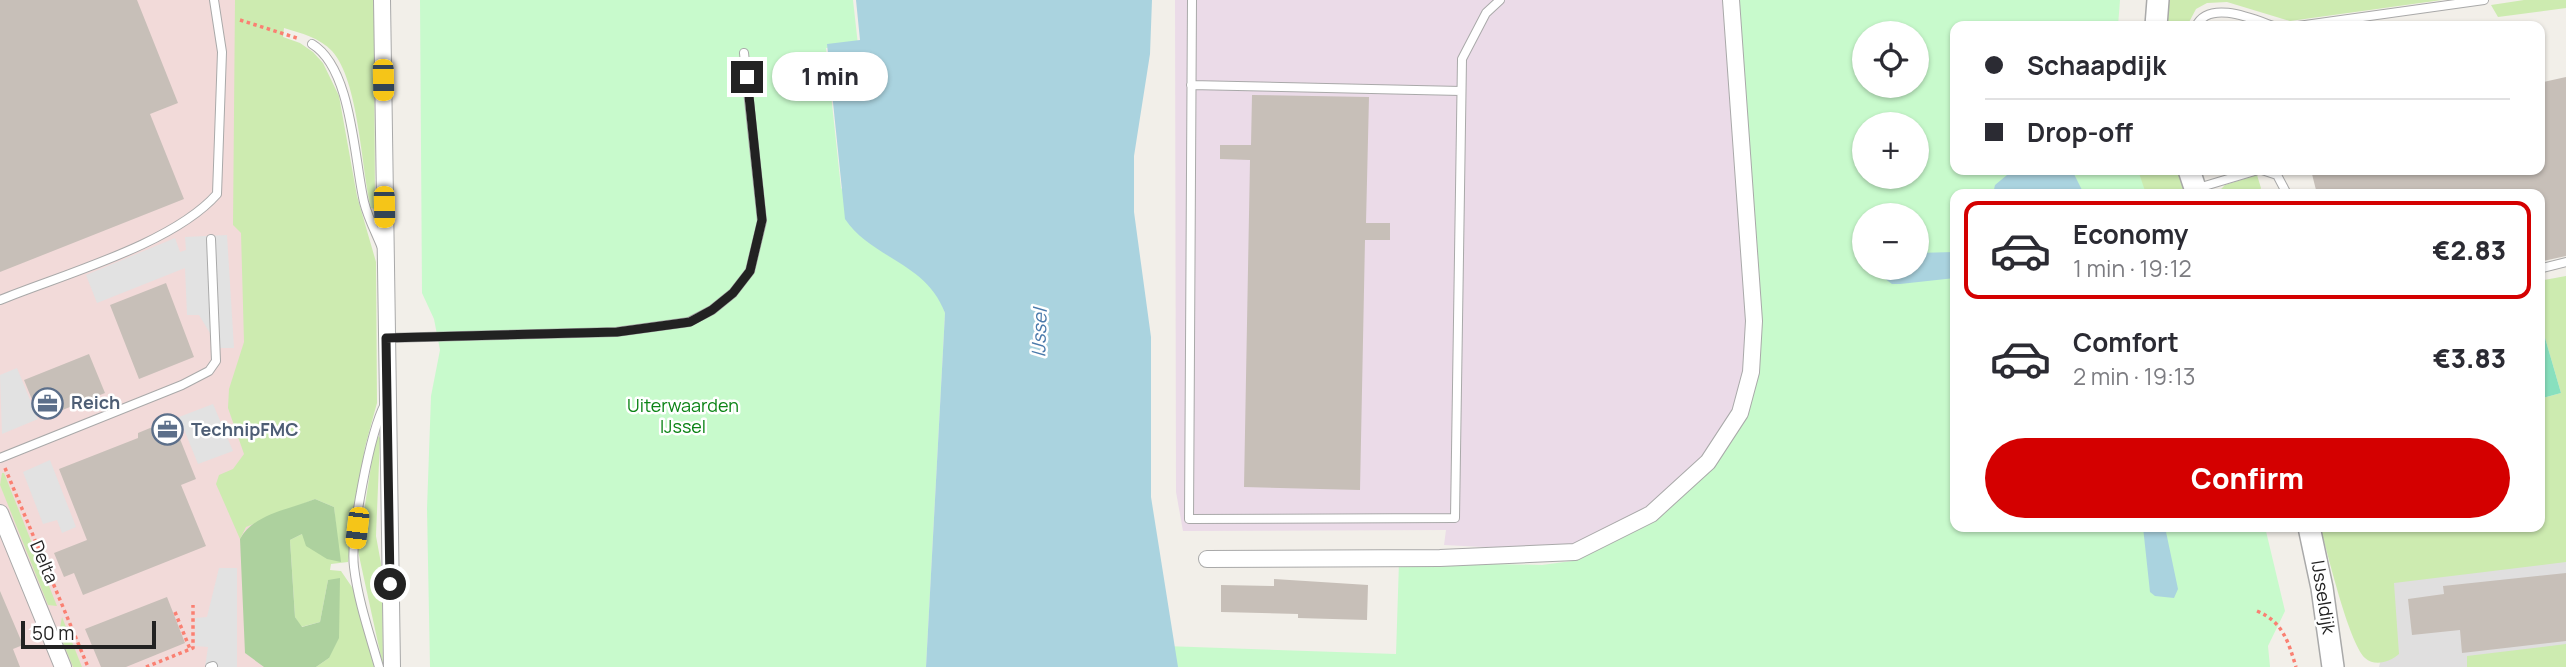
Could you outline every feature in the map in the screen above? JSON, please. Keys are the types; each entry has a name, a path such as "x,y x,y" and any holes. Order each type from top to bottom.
{"street":[{"path":"382,0 392,667"},
{"path":"1207,559 1440,558 1575,552 1651,514 1708,463 1740,413 1751,372 1753,334 1731,0"},
{"path":"2156,21 2158,0"},
{"name":"Delta","path":"0,513 63,667"},
{"name":"IJsseldijk","path":"2310,532 2322,588 2333,667"}],"lane":[{"path":"0,300 174,230 218,194 222,52 214,0"},
{"path":"1192,0 1189,519 1455,518 1462,58 1486,13 1500,0"},
{"path":"2334,21 2484,0"},
{"path":"2200,21 2207,12 2233,9 2261,21"},
{"path":"312,44 321,49 335,71 344,96 365,204 385,257"},
{"path":"386,338 617,332 690,322 712,310 733,293 750,271 762,220 744,53"},
{"path":"1191,85 1461,91"},
{"path":"2194,184 2236,175"},
{"path":"0,458 182,385 209,371 216,361 211,239"},
{"path":"2545,267 2566,262"},
{"path":"379,667 354,567 354,552 369,449 377,418 387,400"}],"path":[{"path":"240,20 312,44"},
{"name":"Delta","path":"0,458 88,667"},
{"path":"191,649 193,604"},
{"path":"2257,611 2275,620 2282,629 2296,667"},
{"path":"175,612 191,649"},
{"path":"146,667 191,649"}],"shaded area":[{"path":"0,0 268,0 268,667 0,667"},
{"path":"1175,0 1724,0 1749,347 1742,392 1711,454 1646,510 1572,546 1503,548 1444,545 1446,530 1183,531 1176,492"},
{"path":"227,235 234,348 219,348 199,315 187,315 185,268 97,303 86,275 175,238 180,252 186,250 185,237"},
{"path":"17,368 38,419 2,434 0,375"},
{"path":"213,404 233,451 198,464 179,417"},
{"path":"50,460 76,527 62,533 57,520 43,524 23,472"},
{"path":"2566,484 2566,667 2379,667 2385,643 2381,532 2545,532 2545,517"},
{"path":"219,568 237,568 237,667 205,667 208,647 195,646 195,618 207,617"}],"green space":[{"path":"235,0 374,0 375,209 371,208 354,103 341,65 332,51 316,39 284,28 283,37 300,43 313,52 323,63 339,96 357,196 376,262 377,403 365,447 348,562 331,564 330,570 341,571 356,593 374,667 316,667 329,658 328,580 320,622 301,627 295,617 290,540 302,534 336,530 334,507 315,499 246,527 240,539 216,484 219,475 233,469 244,454 228,408 229,389 244,342 241,233 233,225"},
{"name":"Uiterwaarden IJssel","path":"420,0 853,0 858,45 826,48 841,188 885,252 926,280 938,295 945,313 926,667 430,667 427,509 431,396 440,350 434,319 422,293"},
{"path":"1734,0 2120,0 2118,21 1950,21 1950,175 2140,175 2144,189 1950,189 1950,532 2266,532 2285,611 2268,646 2270,667 1167,667 1165,646 1396,654 1399,562 1542,565 1572,561 1603,546 1700,478 1754,384"},
{"path":"2166,0 2442,0 2290,21 2227,2 2207,3 2196,9 2190,21 2165,21"},
{"path":"2524,0 2566,0 2566,8 2498,17 2491,5"},
{"path":"2074,175 2182,175 2186,189 2082,189"},
{"path":"2257,175 2261,188 2221,189 2225,185"},
{"path":"2566,276 2566,562 2394,583 2399,654 2382,662 2369,661 2352,634 2321,532 2545,532 2545,397 2561,393 2545,338 2545,280"},
{"path":"2545,338 2561,393 2545,397"},
{"path":"376,433 380,438 376,536 382,569 383,666 358,551"},
{"path":"2,473 57,606 48,605 0,485"},
{"path":"315,499 334,507 341,562 327,559 306,546 302,534 290,540 295,617 302,627 320,622 328,580 340,578 339,638 329,658 316,667 264,667 245,653 240,539 263,518"},
{"path":"62,617 82,667 73,667 59,633"},
{"path":"2566,644 2566,667 2467,667 2467,656"}],"water":[{"name":"IJssel","path":"856,0 1152,0 1150,54 1134,156 1134,212 1151,337 1151,497 1178,667 926,667 945,313 925,282 869,243 845,219 827,44 860,40"},
{"path":"2007,175 2074,175 2082,189 1994,189"},
{"path":"1950,252 1950,279 1892,284 1887,280 1929,280 1929,253"},
{"path":"2144,532 2166,532 2178,589 2174,598 2155,596 2150,592"}],"building":[{"path":"0,0 137,0 178,103 150,114 184,199 0,272"},
{"path":"2566,77 2566,256 2545,261 2545,189 2316,189 2312,175 2545,175 2545,82"},
{"path":"1252,95 1369,97 1366,223 1390,223 1390,240 1365,240 1360,490 1244,487 1250,160 1220,159 1220,145 1251,145"},
{"path":"166,283 194,357 139,379 110,305"},
{"path":"89,354 105,393 40,419 24,380"},
{"path":"172,419 196,479 181,485 206,546 83,595 74,573 64,577 54,553 87,540 59,469 138,438 138,433"},
{"path":"2566,573 2566,641 2462,653 2460,630 2412,635 2408,599 2444,594 2443,586"},
{"path":"1274,579 1368,585 1367,620 1298,618 1298,614 1221,612 1221,585 1274,586"},
{"path":"0,591 23,645 13,649 20,667 0,667"},
{"path":"167,597 185,643 126,667 101,667 85,629"}],"place":[{"name":"Reich","path":"48,403"},
{"name":"TechnipFMC","path":"168,430"}],"route":[{"path":"390,584 386,338 467,338 617,332 690,322 712,310 733,293 750,271 758,247 762,220 760,176 747,77"}]}
